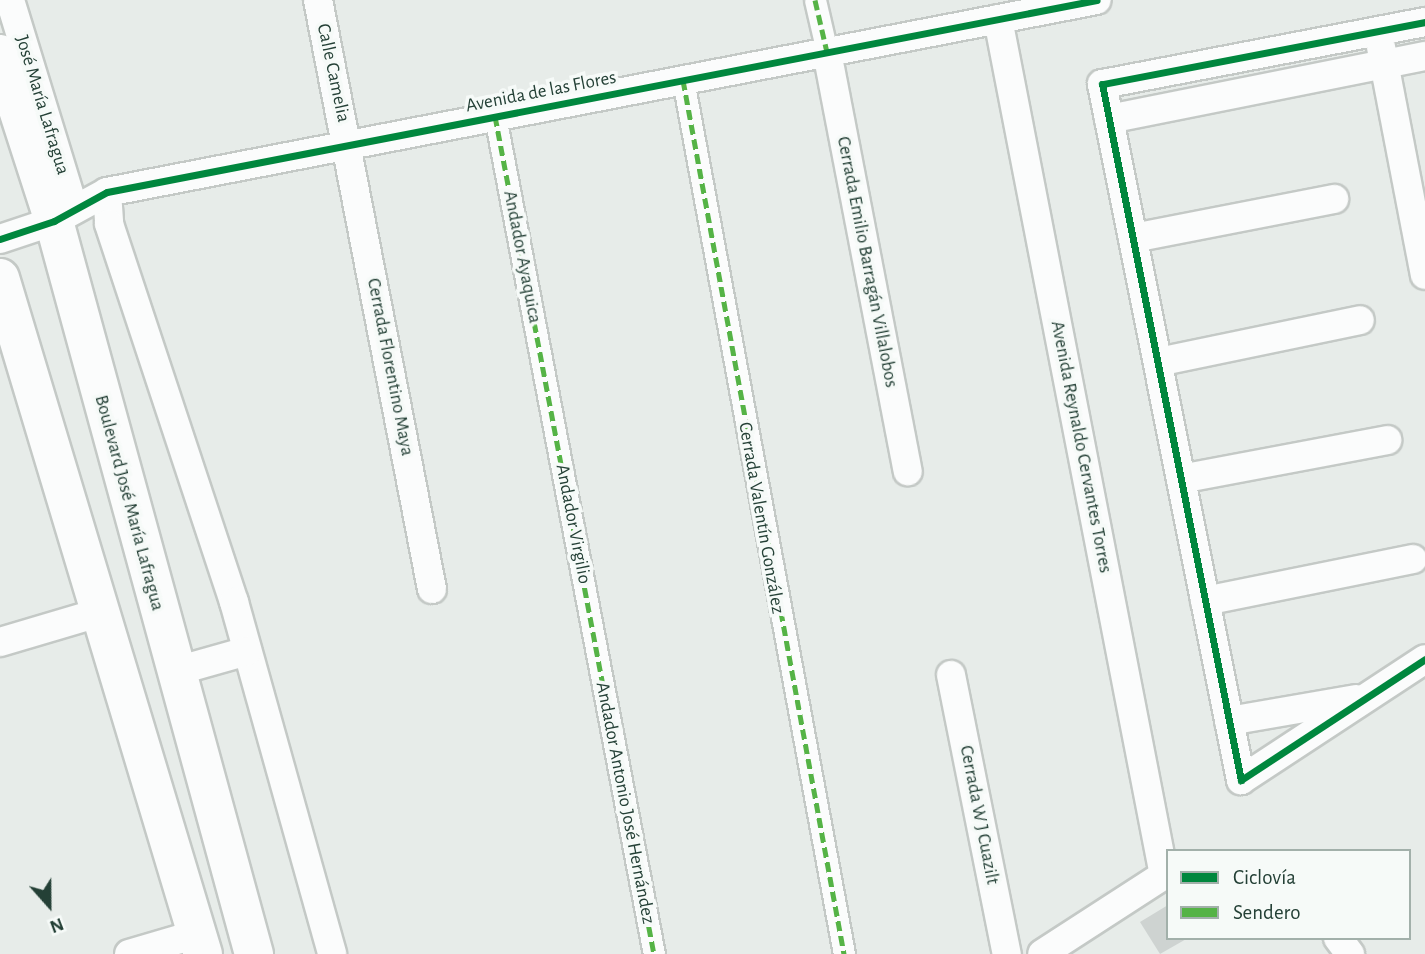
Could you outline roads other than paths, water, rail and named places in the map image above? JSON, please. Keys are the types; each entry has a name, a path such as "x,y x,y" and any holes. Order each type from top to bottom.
{"main road":[{"name":"Boulevard José María Lafragua","path":"0,54 64,215 173,672 254,954"},
{"path":"0,278 200,944"}],"street":[{"name":"José María Lafragua","path":"10,0 64,215"},
{"name":"Calle Camelia","path":"318,0 348,145"},
{"path":"815,0 827,52"},
{"name":"Avenida de las Flores","path":"0,239 64,215 107,192 1097,0"},
{"name":"Avenida Reynaldo Cervantes Torres","path":"998,19 1164,875 1042,954"},
{"path":"1425,22 1102,84 1241,780 1425,659"},
{"path":"1378,32 1384,65 1416,184 1425,275"},
{"name":"Cerrada Emilio Barragán Villalobos","path":"827,52 908,471"},
{"path":"1109,119 1425,56"},
{"name":"Cerrada Valentín González","path":"682,80 844,954"},
{"name":"Andador Ayaquica","path":"495,117 549,398"},
{"name":"Cerrada Florentino Maya","path":"348,145 432,589"},
{"path":"107,192 109,224 247,651 332,954"},
{"path":"1133,238 1334,199"},
{"path":"1158,362 1360,320"},
{"name":"Andador Virgilio","path":"549,398 597,652"},
{"path":"1181,479 1387,440"},
{"path":"1205,601 1413,559"},
{"path":"0,624 98,604"},
{"path":"0,642 98,604"},
{"path":"173,672 247,651"},
{"name":"Andador Antonio José Hernández","path":"597,652 654,954"},
{"name":"Cerrada W J Cuazilt","path":"951,675 1007,954"},
{"path":"1229,721 1369,696"},
{"path":"129,954 200,944"}]}
